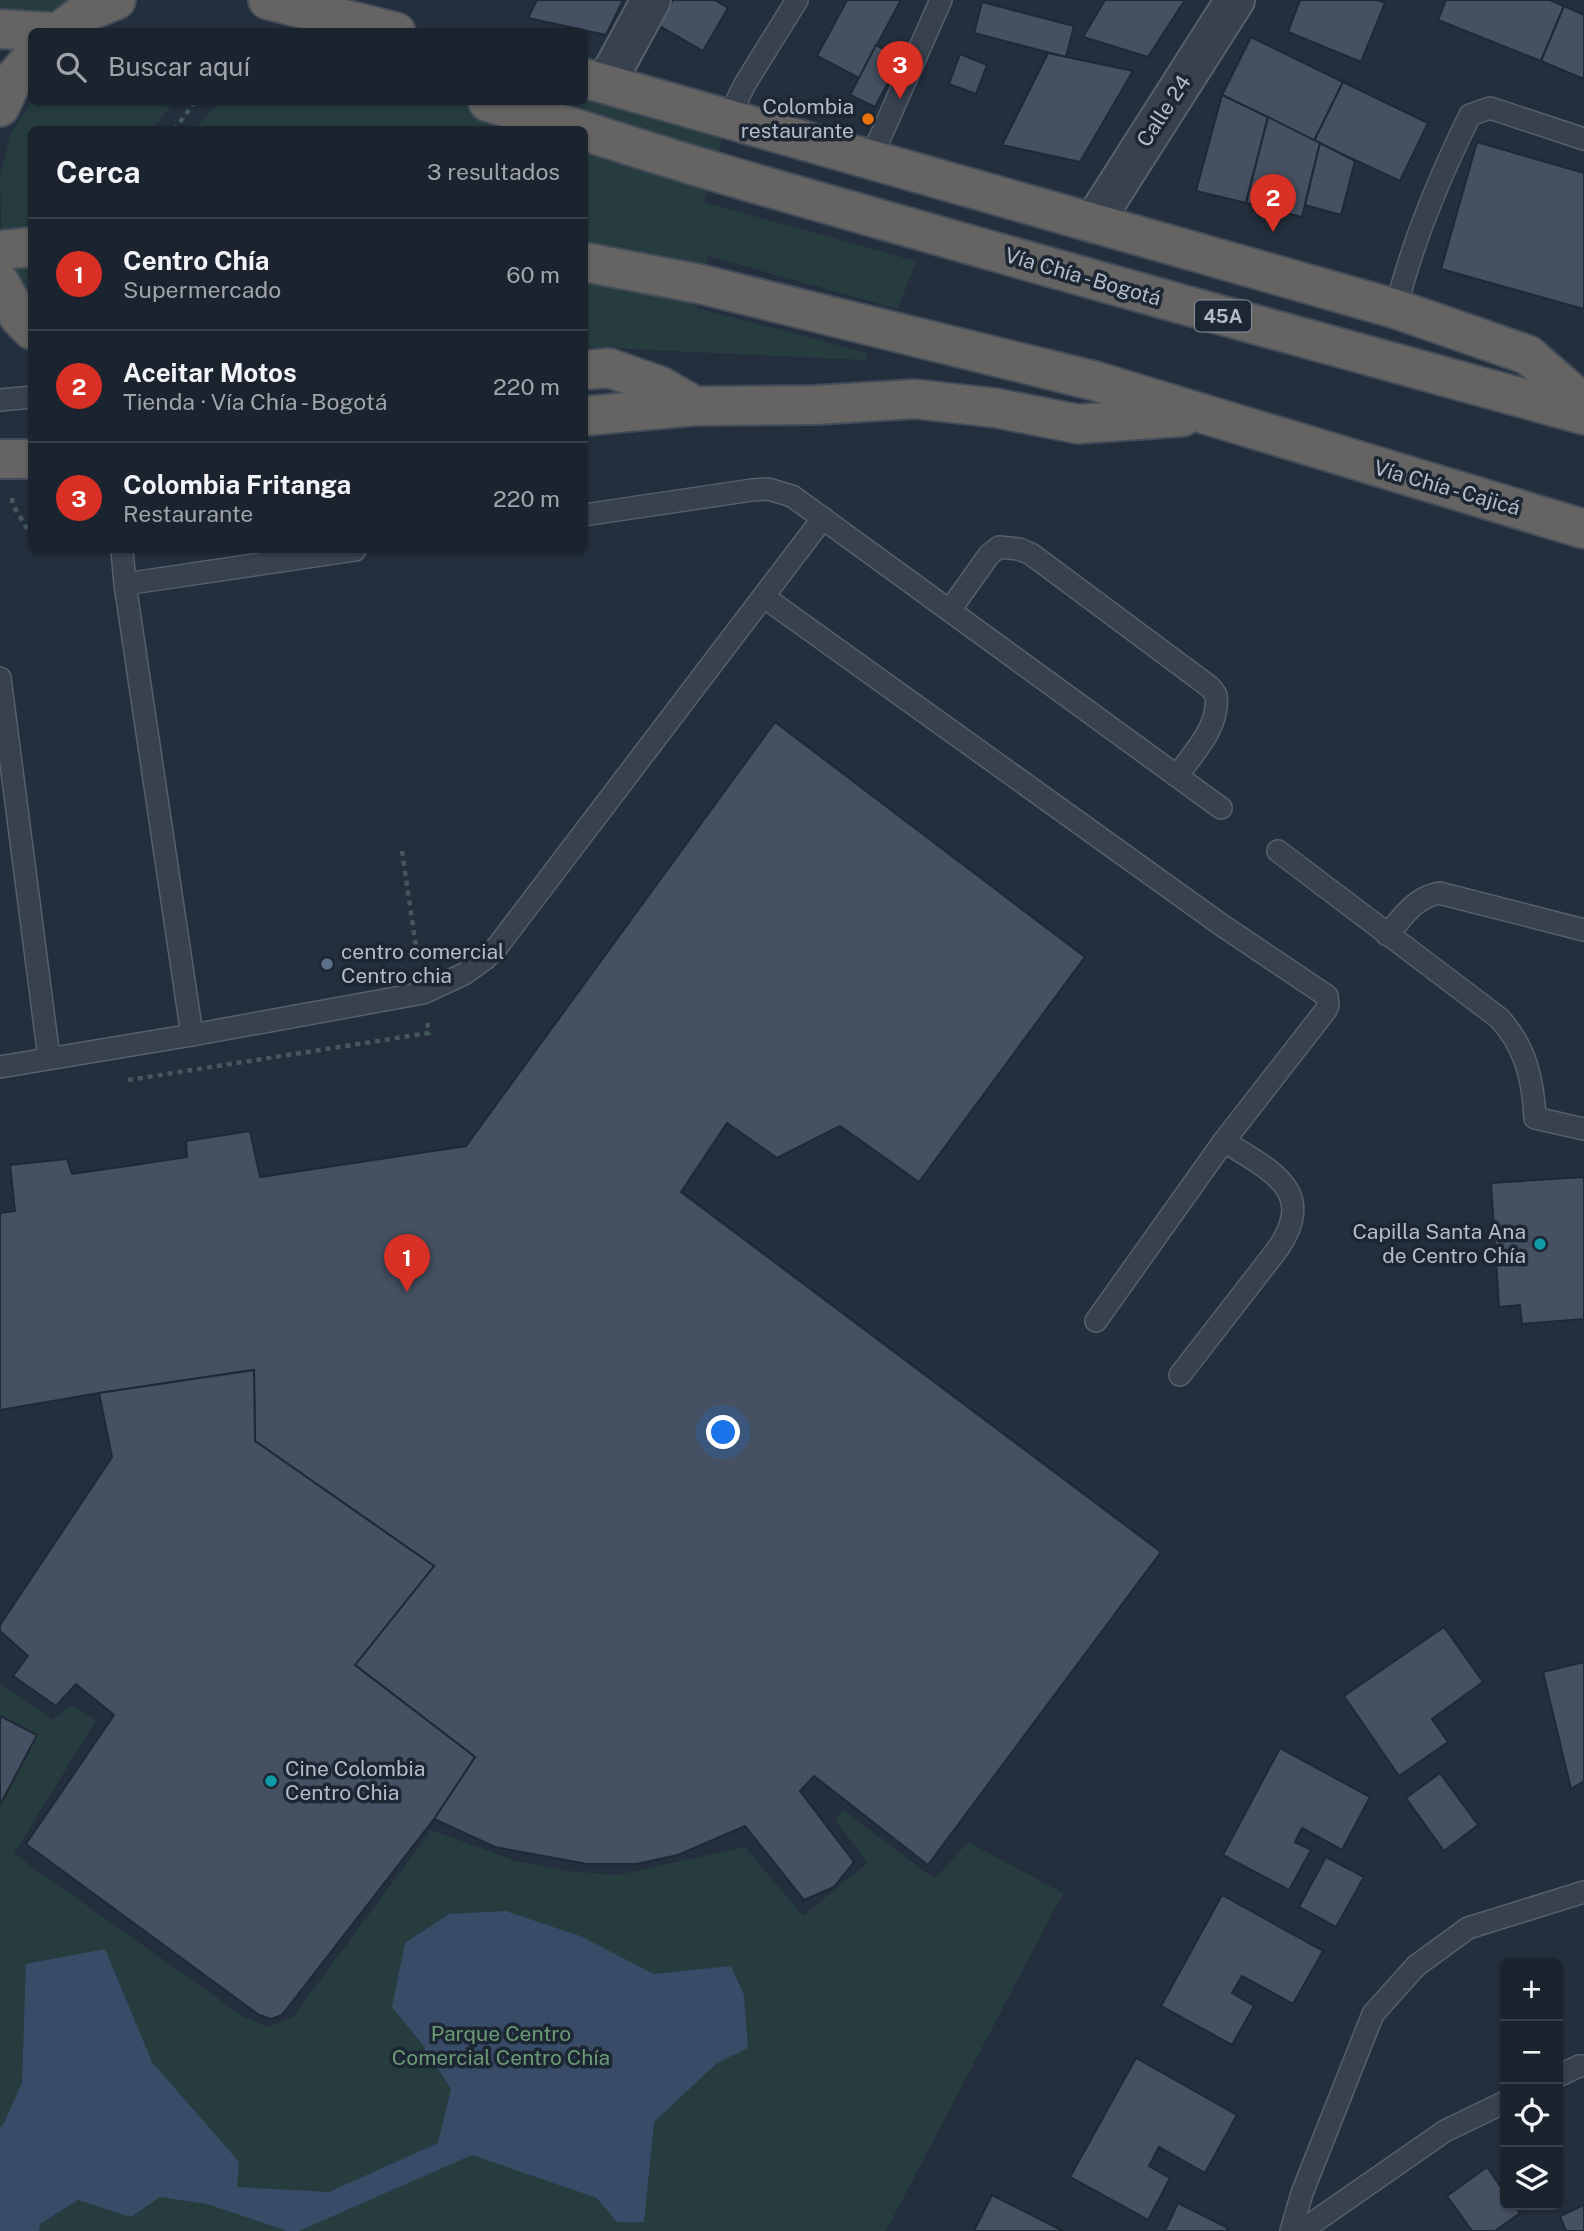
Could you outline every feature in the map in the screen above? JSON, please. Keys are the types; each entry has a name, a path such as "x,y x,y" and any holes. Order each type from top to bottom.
{"highway":[{"path":"64,28 84,13 116,0"},
{"path":"268,0 380,28"},
{"path":"0,29 28,31"},
{"path":"0,107 12,81 28,63"},
{"path":"595,80 1396,309 1528,355 1584,404"},
{"name":"Vía Chía - Bogotá","path":"500,105 571,126"},
{"name":"Vía Chía - Bogotá","path":"588,132 657,155 1182,305 1584,415"},
{"path":"0,250 28,247"},
{"name":"Vía Chía - Cajicá","path":"588,263 701,284 1082,378 1584,528"},
{"path":"0,283 19,317 28,326"},
{"path":"588,370 609,368 660,386 695,406"},
{"path":"588,416 695,406 815,405 915,399 996,408 1078,424 1206,415"},
{"path":"0,459 28,459"}],"street":[{"path":"595,80 651,0"},
{"name":"Calle 24","path":"1093,223 1235,0"}],"lane":[{"path":"728,118 745,84 797,0"},
{"path":"871,158 941,0"},
{"path":"1396,309 1405,274 1453,150 1470,115 1490,108 1584,139"},
{"path":"0,400 28,397"},
{"path":"588,514 752,490 768,489 792,496 1221,808"},
{"path":"0,1067 423,993 464,974 497,947 823,518"},
{"path":"950,610 989,555 999,547 1019,549 1031,555 1210,687 1216,695 1216,717 1209,732 1177,776"},
{"path":"122,553 192,1035"},
{"path":"125,584 335,553"},
{"path":"764,597 1223,926 1324,993 1328,1000 1326,1010 1224,1141 1096,1321"},
{"path":"0,678 49,1058"},
{"path":"1278,851 1499,1018 1518,1044 1531,1079 1535,1118 1584,1129"},
{"path":"1387,935 1413,905 1426,896 1439,893 1584,930"},
{"path":"1180,1376 1277,1250 1292,1223 1292,1199 1277,1175 1224,1141"},
{"path":"1291,2231 1302,2193 1373,2014 1416,1966 1468,1928 1584,1892"},
{"path":"1563,2074 1582,2064"},
{"path":"1301,2231 1445,2131 1500,2104"}],"path":[{"path":"177,126 193,105"}],"green space":[{"path":"0,0 74,0 46,13 0,52"},
{"path":"588,96 723,135 704,202 916,261 898,309 708,256 697,308 868,353 865,360 588,347 588,126 197,126 215,105 588,105"},
{"path":"30,105 172,105 154,126 28,126 28,286 24,290 2,242 0,177 11,133"},
{"name":"Parque Centro Comercial Centro Chía","path":"0,1684 53,1720 72,1705 96,1720 14,1854 244,2017 268,2027 293,2017 431,1830 516,1861 568,1871 617,1875 745,1847 803,1916 867,1863 835,1819 843,1810 935,1879 968,1842 1063,1893 886,2231 0,2231"}],"water":[{"path":"506,1911 580,1936 654,1974 731,1966 744,1995 748,2048 717,2063 654,2122 644,2222 617,2222 597,2198 472,2155 299,2231 287,2231 207,2204 160,2197 131,2217 78,2200 40,2224 39,2231 0,2231 0,2127 22,2083 26,1964 105,1949 152,2062 239,2162 237,2187 329,2192 438,2143 451,2089 419,2040 392,2007 405,1943 449,1914"}],"building":[{"path":"537,0 623,0 606,35 588,31 588,28 574,28 528,18"},
{"path":"673,0 715,0 728,8 703,51 658,25"},
{"path":"847,0 901,0 859,78 817,56"},
{"path":"1105,0 1185,0 1148,57 1083,37"},
{"path":"1300,0 1378,0 1385,3 1361,62 1288,32"},
{"path":"1446,0 1550,0 1564,6 1541,61 1438,20"},
{"path":"982,2 1074,26 1066,57 974,33"},
{"path":"1564,6 1584,15 1584,79 1541,61"},
{"path":"1251,37 1343,82 1314,141 1222,95"},
{"path":"876,45 901,58 875,107 850,95"},
{"path":"1048,53 1133,71 1080,162 1002,145"},
{"path":"960,54 987,65 976,94 949,84"},
{"path":"1343,82 1428,123 1400,181 1314,141"},
{"path":"1222,95 1268,117 1246,203 1196,191"},
{"path":"1268,117 1320,143 1302,217 1246,203"},
{"path":"1477,142 1584,173 1584,309 1441,269"},
{"path":"1320,143 1355,161 1341,215 1305,205"},
{"path":"775,722 1085,957 919,1182 840,1126 777,1158 727,1123 681,1192 1161,1552 928,1865 814,1776 800,1791 854,1862 834,1887 804,1900 745,1826 678,1855 636,1864 587,1864 495,1847 434,1819 475,1757 355,1665 434,1566 255,1441 254,1370 0,1410 0,1213 15,1211 10,1165 67,1159 72,1174 187,1157 186,1141 250,1131 260,1177 466,1146"},
{"name":"Capilla Santa Ana de Centro Chía","path":"1584,1177 1584,1319 1522,1324 1520,1305 1499,1307 1491,1183"},
{"path":"254,1370 255,1441 434,1566 355,1665 475,1757 434,1819 282,2015 271,2019 259,2015 26,1844 114,1715 76,1684 56,1706 13,1676 28,1656 0,1631 0,1625 112,1457 99,1393"},
{"path":"1444,1627 1483,1682 1432,1719 1448,1742 1399,1776 1344,1696"},
{"path":"1584,1662 1584,1781 1571,1789 1543,1672"},
{"path":"0,1716 37,1735 0,1805"},
{"path":"1280,1748 1370,1797 1342,1850 1302,1828 1295,1842 1311,1850 1289,1890 1223,1855"},
{"path":"1440,1773 1478,1825 1444,1851 1406,1798"},
{"path":"1326,1857 1364,1877 1336,1927 1299,1907"},
{"path":"1222,1895 1323,1951 1293,2004 1242,1976 1232,1993 1254,2006 1232,2045 1161,2006"},
{"path":"1136,2058 1237,2115 1205,2173 1159,2147 1149,2166 1170,2178 1148,2220 1070,2177"},
{"path":"1487,2167 1500,2186 1500,2210 1518,2210 1520,2213 1495,2231 1472,2231 1447,2196"},
{"path":"992,2195 1063,2231 974,2231"},
{"path":"1178,2203 1228,2228 1226,2231 1165,2231"},
{"path":"1584,2205 1584,2231 1566,2231 1560,2216"}],"place":[{"name":"Colombia Fritanga","path":"900,99"},
{"name":"Colombia restaurante","path":"868,119"},
{"name":"Aceitar Motos","path":"1273,232"},
{"name":"centro comercial Centro chia","path":"327,964"},
{"name":"Capilla Santa Ana de Centro Chía","path":"1540,1244"},
{"name":"Centro Chía","path":"407,1292"},
{"name":"Cine Colombia Centro Chia","path":"271,1781"}]}
